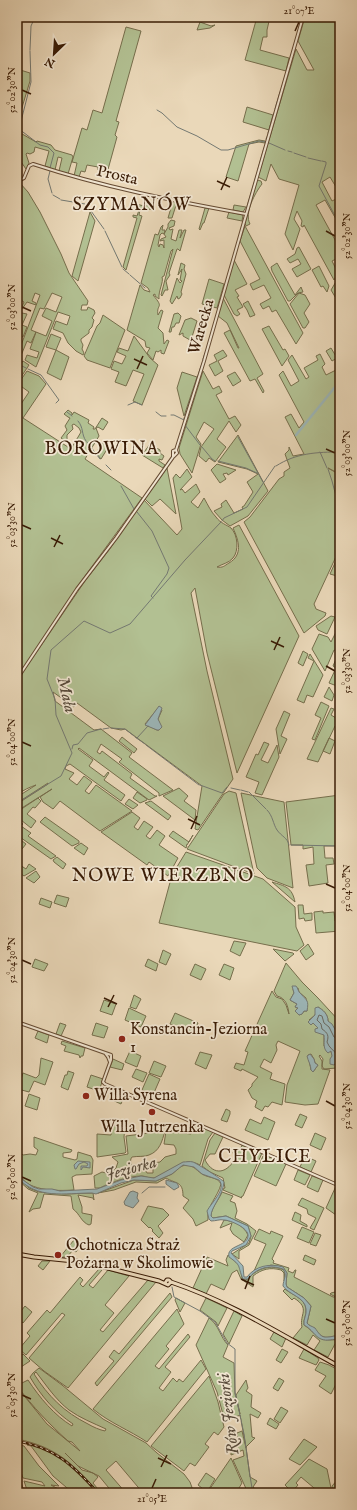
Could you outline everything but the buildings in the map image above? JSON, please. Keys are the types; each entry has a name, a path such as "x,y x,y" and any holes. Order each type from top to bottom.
{"main road":[{"path":"17,1254 82,1262 159,1281 166,1282 169,1279 171,1283 193,1291 250,1317 340,1368"}],"street":[{"name":"Warecka","path":"17,679 77,589 105,553 173,457 174,453 177,453 177,446 203,365 303,17"},
{"name":"Prosta","path":"17,182 24,178 29,166 33,164 86,180 181,202 246,214"},
{"path":"17,1022 105,1053 110,1057 105,1081 109,1085 340,1186"}],"green space":[{"path":"257,17 270,17 267,37 263,37 260,50 289,58 286,71 245,60"},
{"path":"305,17 338,17 340,24 336,27 340,34 340,185 336,187 330,177 322,182 332,201 340,197 340,226 325,200 316,205 340,249 340,266 336,259 332,261 336,269 340,269 334,280 304,225 303,227 301,226 302,221 297,211 294,219 300,229 293,250 285,234 299,185 279,179 271,164 266,181 258,177 296,49 307,70 314,70 298,41"},
{"path":"200,22 211,26 215,25 210,28 197,30"},
{"path":"126,27 141,31 116,121 119,122 115,135 117,137 107,173 98,170 98,167 87,165 85,172 81,171 79,177 74,176 77,163 72,162 82,128 87,130 93,110 102,113"},
{"path":"17,69 30,73 30,81 17,124"},
{"path":"247,107 273,115 269,130 243,122"},
{"path":"17,131 36,142 51,145 55,150 72,155 73,157 68,174 59,171 62,158 58,157 55,170 45,166 49,151 35,147 34,152 26,154 29,163 26,169 17,156"},
{"path":"259,140 265,141 265,143 259,142 249,144 238,181 226,177 236,146"},
{"path":"257,180 261,181 262,184 251,203 248,214 250,224 246,226 245,223"},
{"path":"19,182 28,192 40,212 69,273 88,301 87,305 82,305 81,310 87,310 88,307 94,310 95,313 92,318 94,320 89,333 81,339 84,353 83,355 76,351 68,343 63,333 53,329 56,321 67,325 70,316 58,312 36,367 25,360 27,355 37,358 39,352 30,349 36,332 31,343 27,341 20,358 17,356 40,295 35,293 32,301 36,303 36,305 27,302 21,309 24,302 19,299 17,305 17,183","holes":["52,293 62,297 56,312 46,308 42,316 52,321 46,336 31,330 40,308 44,309"]},
{"path":"173,201 177,202 172,218 168,218"},
{"path":"136,204 144,206 149,205 153,208 153,210 144,208 143,210 140,210 139,215 142,216 126,270 123,267 137,218 133,217 133,215 137,216 140,207 136,206"},
{"path":"234,205 246,207 243,212 233,210"},
{"path":"205,208 209,208 200,230 199,229"},
{"path":"90,212 95,221 78,281 72,276"},
{"path":"229,212 243,215 242,221 227,218"},
{"path":"171,220 175,221 174,226 169,228 170,230 173,229 171,239 176,241 179,230 182,230 180,238 184,230 186,230 180,251 177,249 169,273 170,275 166,281 168,290 165,290 162,296 161,295 173,249 171,251 164,276 162,277 159,299 155,296 155,294 153,295 159,304 158,315 161,310 163,311 158,328 163,333 164,344 167,340 169,341 164,354 161,353 161,350 158,352 156,351 153,360 147,353 150,348 146,347 145,341 127,330 140,285 144,290 150,292 148,288 141,283 155,234 158,235 163,225 162,230 165,230 164,234","holes":["162,233 166,237 160,241 164,240 164,248 163,245 160,244 159,247 158,245 160,235"]},
{"path":"245,226 303,333 296,344 276,310 272,312 269,306 263,309 260,304 271,298 264,285 253,290 250,284 260,279 240,241"},
{"path":"299,247 311,269 297,277 292,269 301,264 298,259 290,263 287,259 295,254 297,248"},
{"path":"234,260 247,284 235,290 243,307 237,310 240,314 237,316 234,314 224,295"},
{"path":"181,263 185,265 184,269 186,274 181,292 182,294 178,299 177,296 172,304 170,301 177,278 180,283 182,281 180,280 182,269 178,275"},
{"path":"277,263 295,295 301,287 303,292 298,293 290,301 288,301 272,271 271,267"},
{"path":"319,266 329,286 327,292 323,286 321,287 312,270"},
{"path":"340,275 340,305 331,290"},
{"path":"209,279 224,284 217,308 202,304"},
{"path":"299,293 305,295 310,304 304,313 309,322 305,328 303,328 290,304"},
{"path":"223,298 263,374 257,378 264,391 263,393 255,379 250,381 224,333 230,330 239,348 227,323 218,316"},
{"path":"248,301 255,315 250,317 243,304"},
{"path":"17,312 27,314 22,325 27,327 23,337 18,335 17,338"},
{"path":"178,313 181,316 179,323 176,323 174,327 172,327 171,332 169,332 174,314"},
{"path":"103,315 125,330 110,368 87,360 84,356"},
{"path":"191,318 197,321 190,340 183,336 183,333 179,335 185,320"},
{"path":"269,326 283,350 285,349 289,356 282,366 262,329"},
{"path":"51,334 61,338 56,350 46,347"},
{"path":"134,336 150,358 158,365 142,405 133,401 144,374 133,370 126,386 115,382 119,372 111,369 114,361 122,364 126,356 117,352 119,348 128,351"},
{"path":"331,348 337,358 332,361 326,351"},
{"path":"56,350 69,357 61,380 47,373"},
{"path":"223,350 227,356 218,361 223,371 215,376 209,365 217,361 214,355"},
{"path":"320,354 325,364 322,367 326,375 336,370 340,376 340,474 328,468 340,475 340,548 314,604 316,609 326,613 325,616 304,633 244,522 250,517 279,479 284,476 284,472 290,468 285,454 289,450 289,447 293,456 304,454 285,417 291,414 299,428 304,422 279,375 283,371 291,386 299,381 288,360 292,355 306,379 309,377 304,368 318,360 316,356"},
{"path":"23,361 29,365 19,380 17,378 17,369"},
{"path":"27,371 39,376 46,384 23,418 71,449 81,432 74,424 72,425 73,429 67,435 67,439 65,441 61,438 67,430 65,426 70,418 64,414 68,410 72,413 72,415 74,412 89,420 88,423 94,427 93,429 95,429 102,418 108,422 103,430 98,427 96,428 99,436 85,459 142,498 82,580 17,678 17,402 21,404 29,392 18,384"},
{"path":"203,371 213,389 219,386 222,392 216,395 229,419 235,416 241,425 236,432 229,421 217,439 226,447 215,462 209,458 206,462 199,456 201,447 214,429 204,422 196,437 201,444 192,473 180,454 179,448"},
{"path":"182,372 197,377 184,416 177,388"},
{"path":"235,372 241,381 233,386 227,376"},
{"path":"238,435 268,491 248,516 230,526 214,511 222,507 221,504 226,500 234,513 243,509 242,507 253,492 247,482 258,474 247,469 218,462"},
{"path":"103,442 109,446 101,459 96,453"},
{"path":"150,444 160,450 160,453 164,456 162,460 159,459 159,461 165,465 163,468 142,455"},
{"path":"217,464 236,470 228,475 227,473 223,474 226,479 220,483 211,470"},
{"path":"167,468 176,514 160,499 152,506 145,499"},
{"path":"187,469 192,477 180,490 182,489 185,493 196,484 200,492 191,502 198,508 204,498 211,511 221,522 231,528 235,535 237,547 235,555 230,561 217,567 225,566 236,556 238,552 238,543 233,528 239,525 299,636 237,773 207,653 195,588 191,593 207,671 233,779 198,830 195,829 202,786 125,729 121,730 111,728 77,703 74,707 53,692 55,701 94,730 101,729 132,753 129,757 173,790 159,796 159,793 119,762 122,759 101,744 97,752 100,754 102,751 132,774 130,778 157,796 149,800 79,748 78,749 93,760 89,766 104,777 108,772 109,773 104,780 125,795 121,801 70,764 66,766 65,769 74,773 69,779 77,785 84,776 92,782 85,791 89,794 96,785 132,811 100,831 60,801 53,809 43,802 40,797 52,789 17,811 17,804 48,783 17,803 17,797 36,785 17,795 17,681 85,581 144,500 177,535 182,529 173,478 176,474 180,478","holes":["159,707 162,710 158,719 160,725 159,730 145,724"]},
{"path":"339,554 340,570 337,576 330,574"},
{"path":"331,616 335,617 327,634 318,630 316,626"},
{"path":"336,632 338,633 337,635 340,639 339,652 334,650 325,671 312,649 319,634 328,637 331,642"},
{"path":"303,651 308,654 303,666 298,663"},
{"path":"339,652 340,682 337,686 329,683 336,668 333,666"},
{"path":"310,654 323,675 313,697 307,695 304,703 297,700 314,661 308,658"},
{"path":"329,687 334,695 332,701 324,697"},
{"path":"321,702 329,706 315,740 312,739 321,718 315,715"},
{"path":"331,708 334,709 331,715 336,718 340,711 340,728 335,726 318,762 307,759"},
{"path":"284,711 290,714 281,736 287,739 280,754 276,729"},
{"path":"122,737 137,749 134,753 119,741"},
{"path":"329,738 335,741 330,754 323,751"},
{"path":"264,742 269,744 261,760 268,763 277,745 279,757 262,795 255,793 259,782 246,777 256,754 258,755"},
{"path":"179,788 188,796 184,801 196,810 195,820 163,796"},
{"path":"229,791 236,793 254,874 187,849 224,794"},
{"path":"137,792 147,800 140,803 133,798"},
{"path":"241,793 284,802 293,888 267,878 257,868"},
{"path":"340,795 340,883 337,883 335,846 324,846 325,858 333,858 334,864 326,865 328,883 309,886 306,865 314,864 313,847 303,849 303,845 291,845 286,802"},
{"path":"38,798 41,801 27,814 36,821 31,828 21,820 20,821 23,824 21,826 31,833 28,836 56,856 51,859 17,835 19,830 17,828 17,812"},
{"path":"129,799 138,805 133,809 125,804"},
{"path":"151,801 171,816 168,820 145,803"},
{"path":"132,812 140,818 134,827 138,830 144,821 153,827 146,836 150,839 157,830 165,836 159,845 178,858 168,876 149,862 147,865 101,832"},
{"path":"45,817 79,841 79,843 72,846 40,822"},
{"path":"173,831 189,842 186,845 186,848 169,836"},
{"path":"17,837 26,844 22,849 17,846"},
{"path":"81,843 88,848 84,855 74,848"},
{"path":"186,852 263,879 295,907 296,927 304,945 297,951 159,923 172,875"},
{"path":"57,857 66,864 63,869 53,860"},
{"path":"17,863 26,869 29,864 36,869 24,876 17,871"},
{"path":"36,871 40,877 34,883 26,878"},
{"path":"272,882 290,890 295,902"},
{"path":"57,895 69,898 66,907 54,903"},
{"path":"41,898 52,902 50,908 39,904"},
{"path":"298,905 303,905 304,914 312,913 312,920 305,921 304,918 299,919"},
{"path":"323,911 323,913 334,912 335,921 340,921 340,931 316,933 314,912"},
{"path":"234,941 246,943 240,956 230,951"},
{"path":"308,944 314,954 306,960 300,951"},
{"path":"273,949 293,953 294,954 285,961"},
{"path":"163,950 171,954 166,965 159,962"},
{"path":"35,959 48,964 44,971 32,967"},
{"path":"148,959 158,964 156,971 145,966"},
{"path":"286,963 340,1022 340,1038 328,1021 326,1014 318,1007 315,1015 309,1020 317,1026 319,1032 324,1035 324,1046 331,1052 336,1063 340,1058 340,1064 337,1068 324,1069 322,1066 322,1069 330,1070 318,1104 305,1105 285,1102 287,1085 300,1051 278,1041 276,1045 277,1050 271,1063 264,1059 260,1067 272,1073 270,1079 285,1084 282,1105 272,1102 268,1107 265,1106 262,1111 255,1107 257,1101 252,1098 248,1090 258,1077 242,1069 241,1071 234,1068 236,1063 244,1065 248,1052 245,1051 272,991 276,997 282,999 289,1014 286,1003 283,999 277,996 274,991","holes":["298,988 299,992 306,998 307,1011 304,1011 299,1015 296,1011 298,1007 295,1007 297,1004 290,1000 294,993 293,989","311,1054 315,1063 318,1065 313,1072 311,1070 308,1055","320,1055 323,1059 322,1066 322,1061 319,1056"]},
{"path":"195,964 206,969 201,980 190,975"},
{"path":"224,964 234,968 230,980 219,975"},
{"path":"134,995 141,999 136,1009 130,1007"},
{"path":"104,1000 116,1004 112,1015 100,1011"},
{"path":"129,1008 146,1016 141,1027 125,1020"},
{"path":"175,1013 198,1023 193,1034 170,1024"},
{"path":"60,1023 66,1025 61,1036 56,1034"},
{"path":"96,1023 108,1027 104,1038 92,1035"},
{"path":"38,1031 49,1035 47,1043 35,1038"},
{"path":"62,1041 85,1048 83,1056 80,1058 79,1055 64,1051 66,1046 61,1044"},
{"path":"130,1051 141,1056 137,1067 125,1062"},
{"path":"200,1052 212,1055 206,1069 195,1064"},
{"path":"41,1058 53,1062 45,1085 34,1081 29,1092 18,1089 23,1073 36,1078 39,1075"},
{"path":"113,1059 124,1064 122,1070 110,1067"},
{"path":"154,1061 166,1066 161,1077 149,1073"},
{"path":"136,1069 147,1073 143,1082 132,1077"},
{"path":"68,1071 74,1073 68,1090 61,1087"},
{"path":"149,1074 160,1079 153,1095 142,1090"},
{"path":"91,1075 103,1079 99,1091 87,1087"},
{"path":"114,1089 125,1094 121,1104 110,1099"},
{"path":"29,1094 40,1098 37,1110 25,1106"},
{"path":"226,1109 230,1111 227,1122 221,1120"},
{"path":"300,1114 307,1117 302,1128 295,1125"},
{"path":"264,1117 275,1122 268,1140 245,1130 250,1119 261,1124"},
{"path":"195,1124 213,1132 208,1139 200,1165 187,1162 154,1178 142,1176 126,1178 100,1188 95,1188 94,1176 102,1172 110,1174 116,1168 118,1162 112,1157 128,1154 126,1136 165,1131 156,1151 147,1156 132,1157 131,1159 133,1166 142,1167 142,1170 146,1171 147,1173 153,1173 153,1163 160,1162 165,1157 176,1154 174,1145 164,1144 166,1131 191,1134"},
{"path":"112,1125 125,1126 124,1137 126,1152 97,1157 97,1134 111,1135"},
{"path":"215,1133 223,1137 215,1154 210,1154 205,1160 213,1169 217,1171 221,1171 229,1167 236,1157 233,1153 234,1150 240,1150 242,1145 262,1153 243,1196 241,1197 242,1198 223,1190 225,1188 223,1178 210,1172 202,1166 210,1140"},
{"path":"315,1133 326,1138 321,1150 310,1145"},
{"path":"34,1137 72,1150 71,1152 63,1153 63,1157 75,1160 77,1159 78,1152 91,1156 93,1160 92,1174 76,1175 72,1177 74,1190 42,1189 27,1183 21,1178 18,1171 17,1149 23,1155 36,1155 38,1150 34,1147"},
{"path":"265,1155 286,1164 276,1186 254,1176 263,1156"},
{"path":"305,1156 316,1161 311,1172 300,1167"},
{"path":"185,1165 192,1167 204,1175 218,1180 221,1184 210,1206 208,1220 196,1226 193,1219 183,1208 189,1200 183,1196 182,1188 180,1185 166,1178 157,1183 136,1182 114,1190 98,1193 134,1180 156,1181 172,1174 180,1167"},
{"path":"298,1170 310,1175 305,1185 294,1180"},
{"path":"312,1176 323,1180 318,1192 307,1187"},
{"path":"17,1177 29,1188 39,1192 66,1194 93,1193 94,1200 93,1198 78,1195 82,1207 82,1213 92,1215 91,1224 89,1225 84,1222 73,1209 71,1196 44,1194 40,1208 33,1209 29,1212 38,1193 28,1189 17,1179"},
{"path":"336,1186 340,1188 340,1224 336,1222 336,1215 326,1208"},
{"path":"222,1192 233,1196 230,1201 235,1203 237,1211 235,1218 247,1224 256,1231 249,1245 239,1251 239,1259 232,1254 249,1243 251,1236 248,1226 226,1216 211,1217 213,1208"},
{"path":"302,1198 324,1208 314,1230 310,1228 316,1218 308,1214 307,1209 298,1205"},
{"path":"148,1206 163,1209 169,1215 158,1226 163,1233 159,1238 150,1227 149,1228 141,1220"},
{"path":"295,1212 301,1215 300,1221 307,1225 307,1227 292,1220"},
{"path":"224,1220 235,1223 244,1229 248,1235 244,1242 233,1234 230,1229 232,1223 220,1228"},
{"path":"302,1227 314,1232 309,1243 297,1238"},
{"path":"259,1229 270,1234 271,1231 283,1236 272,1259 274,1261 273,1263 289,1268 288,1271 293,1273 296,1270 294,1277 333,1297 336,1297 330,1294 331,1293 339,1291 340,1337 322,1336 307,1323 311,1306 304,1298 287,1287 287,1273 283,1267 271,1265 254,1271 266,1244 254,1239"},
{"path":"315,1233 321,1235 316,1246 310,1244"},
{"path":"74,1240 81,1244 76,1252 73,1250 67,1257 60,1257"},
{"path":"228,1255 240,1266 242,1278 245,1280 260,1270 272,1267 284,1270 285,1279 284,1281 284,1273 281,1270 266,1269 253,1276 253,1287 241,1279 237,1270 232,1273 224,1290 211,1284 206,1294 193,1288 207,1257 228,1266 226,1260"},
{"path":"305,1255 316,1260 314,1265 303,1260"},
{"path":"42,1261 50,1261 43,1270 38,1266"},
{"path":"99,1269 102,1270 89,1285 93,1288 108,1270 129,1276 105,1305 114,1313 100,1330 103,1332 148,1280 156,1282 68,1388 29,1358 65,1315 62,1313 26,1355 19,1349 30,1336 27,1333 47,1310 50,1313 80,1277 83,1280 80,1284 83,1287"},
{"path":"285,1289 301,1299 305,1305 306,1311 304,1325 323,1339 340,1340 340,1344 335,1344 328,1357 314,1350 320,1341 313,1335 307,1345 293,1338 302,1327 301,1322 303,1309 299,1302 294,1298 292,1300 283,1291"},
{"path":"170,1293 172,1297 97,1386 95,1383 114,1361 109,1357 114,1350 119,1354"},
{"path":"176,1298 185,1303 180,1312 175,1300"},
{"path":"206,1298 227,1308 218,1326 216,1322 200,1310"},
{"path":"25,1306 32,1312 23,1323 17,1318 17,1316"},
{"path":"177,1309 184,1324 166,1346 169,1349 155,1366 159,1369 188,1334 190,1337 165,1367 171,1372 159,1388 163,1391 173,1378 177,1382 179,1379 183,1382 201,1360 206,1369 147,1442 93,1409"},
{"path":"234,1311 242,1316 229,1344 223,1334"},
{"path":"209,1318 215,1324 228,1345 223,1357 234,1363 235,1394 240,1414 236,1395 246,1380 248,1388 246,1391 252,1395 251,1407 261,1413 258,1418 250,1414 252,1437 255,1438 246,1447 240,1415 225,1422 217,1392 196,1345"},
{"path":"274,1332 286,1338 282,1347 270,1339"},
{"path":"282,1349 288,1352 281,1363 276,1360"},
{"path":"304,1349 318,1358 319,1360 316,1365 299,1358"},
{"path":"23,1354 30,1361 21,1367 17,1358"},
{"path":"320,1362 340,1371 340,1376 331,1394 319,1386 326,1376 315,1370"},
{"path":"39,1368 103,1419 146,1443 184,1474 190,1482 194,1493 143,1493 116,1461 106,1470 126,1493 113,1493 99,1476 93,1473 98,1477 93,1483 101,1493 99,1493 81,1473 54,1452 31,1442 17,1439 17,1387 47,1424 80,1451 72,1442 68,1441 48,1422 18,1387 18,1385 28,1380 48,1406 65,1422 72,1426 73,1424 54,1409 39,1391 30,1377","holes":["36,1372 55,1397 64,1406 82,1418 106,1429 105,1431 90,1425 64,1409 45,1389 34,1374","78,1466 92,1473 82,1470"]},
{"path":"209,1376 218,1402 224,1427 218,1435 214,1432 205,1444 209,1447 195,1466 190,1463 184,1471 151,1446"},
{"path":"279,1378 284,1381 278,1391 273,1388"},
{"path":"281,1407 288,1411 280,1423 274,1419"},
{"path":"270,1418 279,1424 276,1429 267,1424"},
{"path":"242,1431 250,1477 257,1481 253,1487 260,1493 248,1493 233,1460 244,1456 243,1450 231,1455 231,1448 242,1443 241,1438 238,1439 237,1433"},
{"path":"304,1439 317,1447 300,1465 289,1459"},
{"path":"17,1444 24,1446 39,1466 59,1486 51,1485 66,1493 28,1493 24,1481 45,1486 42,1482 23,1478 17,1460"},
{"path":"28,1444 49,1451 66,1462 97,1493 73,1493 53,1476 31,1446 27,1445"},
{"path":"231,1458 242,1483 236,1493 207,1493"},
{"path":"309,1459 327,1469 332,1493 320,1493 301,1477 296,1483 298,1485 292,1492 285,1485"},
{"path":"206,1473 215,1479 207,1492 198,1485"},
{"path":"340,1477 340,1486 333,1493 332,1486"},
{"path":"17,1479 20,1480 25,1493 17,1493"}],"water":[{"path":"159,706 162,708 158,719 162,727 157,730 145,725"},
{"path":"292,986 296,986 308,1003 307,1011 304,1011 299,1015 295,1011 298,1008 295,1007 297,1004 290,1000 294,993"},
{"path":"318,1007 326,1014 328,1021 332,1024 340,1038 340,1058 334,1065 330,1064 330,1059 332,1056 331,1051 328,1053 325,1049 324,1035 315,1032 315,1029 318,1028 313,1023 311,1025 308,1022 315,1015 315,1008"},
{"path":"310,1054 315,1063 318,1065 313,1072 307,1056"},
{"path":"78,1161 90,1162 90,1168 83,1167 81,1170 81,1166 87,1166 88,1164 84,1162 79,1164 75,1169 74,1165"},
{"path":"183,1162 193,1162 224,1182 222,1192 213,1209 211,1216 213,1218 226,1216 248,1226 251,1236 246,1245 232,1251 231,1253 243,1266 244,1277 247,1277 254,1270 263,1266 273,1265 283,1267 287,1273 287,1287 304,1298 311,1306 307,1323 315,1328 323,1337 338,1336 340,1337 340,1340 321,1339 304,1325 306,1311 305,1305 300,1299 283,1286 285,1275 283,1269 273,1267 264,1268 255,1272 248,1279 243,1279 239,1266 229,1257 229,1253 233,1248 247,1240 248,1233 239,1225 230,1221 211,1221 209,1219 207,1211 218,1196 221,1184 219,1180 202,1174 194,1167 183,1165 172,1174 156,1181 134,1180 121,1183 96,1194 52,1194 42,1192 33,1189 17,1177 17,1165 18,1173 23,1180 39,1189 52,1189 60,1191 97,1189 121,1180 141,1176 154,1178"},
{"path":"166,1180 177,1183 179,1187 174,1190 166,1184"},
{"path":"133,1191 138,1193 137,1198 139,1201 133,1208 125,1205 124,1202 130,1192"}],"waterway":[{"path":"30,50 31,26 35,17"},
{"path":"298,32 300,24"},
{"path":"292,52 297,35"},
{"path":"30,51 31,82 19,129 40,145 48,147 54,153 50,168"},
{"path":"281,90 285,76"},
{"path":"275,109 280,92"},
{"path":"157,110 177,127 197,136 221,150 228,150 259,141 265,142"},
{"path":"268,133 274,113"},
{"path":"266,139 268,135"},
{"path":"269,143 285,150"},
{"path":"258,169 264,148"},
{"path":"288,151 292,152"},
{"path":"294,153 306,157"},
{"path":"308,158 321,161"},
{"path":"322,161 326,162 326,164 319,186 340,225"},
{"path":"50,171 48,179 52,193"},
{"path":"246,210 257,173"},
{"path":"53,195 60,199"},
{"path":"61,200 85,204 90,210"},
{"path":"91,211 104,229"},
{"path":"105,231 122,267"},
{"path":"123,269 129,274"},
{"path":"130,275 145,288"},
{"path":"203,359 205,353"},
{"path":"202,364 203,360"},
{"path":"20,365 26,368"},
{"path":"185,416 201,366"},
{"path":"28,369 41,375 59,400 56,403"},
{"name":"Mała","path":"296,435 340,381"},
{"path":"128,405 135,402 142,405"},
{"path":"67,412 72,416"},
{"path":"156,412 161,416 166,416"},
{"path":"171,415 184,420 184,418"},
{"path":"78,421 86,441"},
{"path":"185,425 200,445"},
{"path":"238,437 263,482"},
{"path":"87,442 100,459"},
{"path":"202,447 215,461"},
{"path":"320,452 327,468"},
{"path":"276,466 291,458 307,454 340,452"},
{"path":"218,461 246,468 257,473"},
{"path":"106,465 111,470"},
{"name":"Mała","path":"222,521 224,518 247,507 275,466"},
{"path":"328,469 337,500 340,503"},
{"path":"121,486 134,509"},
{"path":"137,512 152,531 169,568 167,574 151,596 153,598"},
{"name":"Mała","path":"17,803 61,776 72,753 56,715 55,699 47,679 51,650 84,621 110,633 130,624 185,560 221,522"},
{"path":"137,738 148,726"},
{"path":"103,729 109,728"},
{"path":"111,728 125,729 134,736"},
{"path":"72,749 73,745 78,744 87,733 101,729"},
{"path":"135,737 145,744"},
{"path":"146,745 199,785"},
{"path":"200,785 222,793 227,787"},
{"path":"231,788 240,790"},
{"path":"241,790 248,792"},
{"path":"249,792 266,809"},
{"path":"267,810 271,815 277,830 289,845"},
{"path":"291,845 340,846"},
{"path":"142,1193 149,1187 165,1187"},
{"name":"Rów Jeziorki","path":"172,1287 174,1297 200,1311 215,1322 227,1343 235,1349 235,1392 244,1434 252,1488 258,1493"}],"railway":[{"path":"17,1441 30,1444 53,1453 71,1466 98,1493"}],"place":[{"name":"Konstancin-Jeziorna 1","path":"122,1039"},
{"name":"Willa Syrena","path":"86,1096"},
{"name":"Willa Jutrzenka","path":"152,1112"},
{"name":"Ochotnicza Straż Pożarna w Skolimowie","path":"58,1255"}],"district":[{"name":"SZYMANÓW","path":"132,205"},
{"name":"BOROWINA","path":"102,449"},
{"name":"NOWE WIERZBNO","path":"163,876"},
{"name":"CHYLICE","path":"265,1157"}],"water label":[{"name":"Jeziorka","path":"131,1169"}]}
